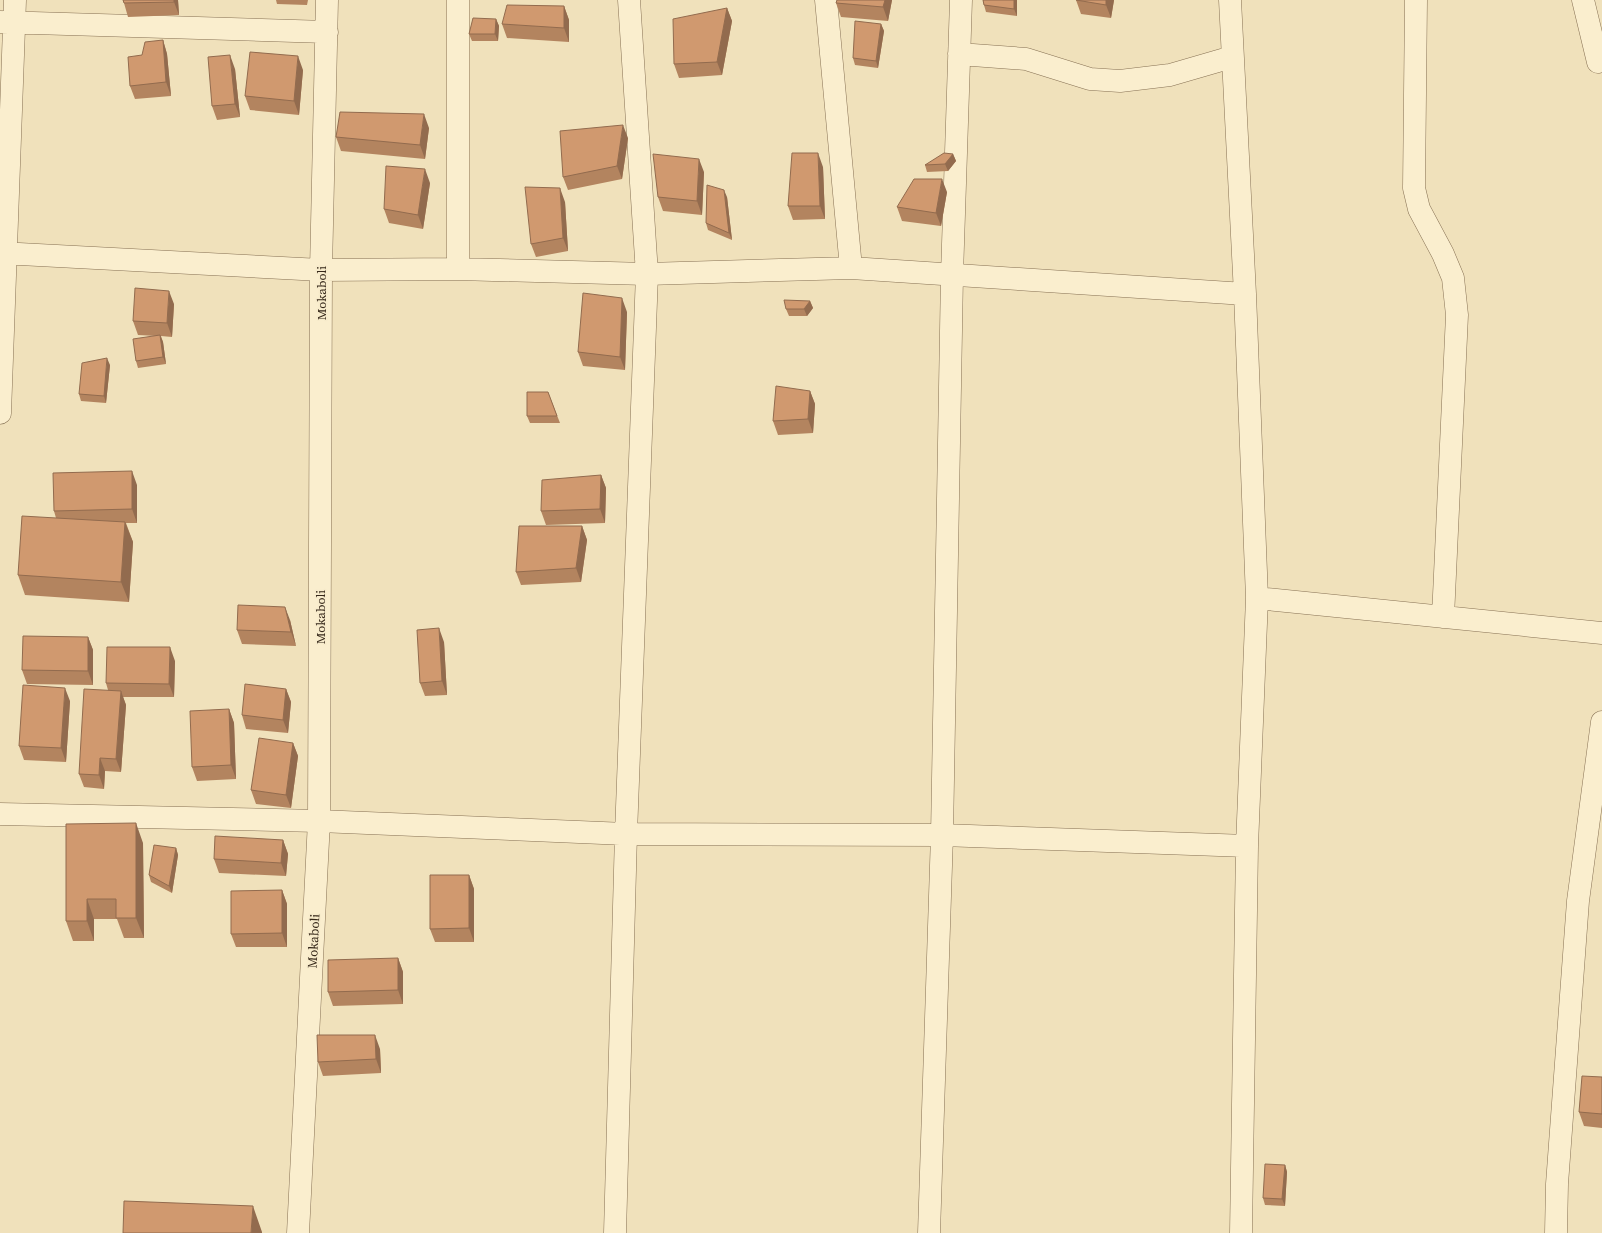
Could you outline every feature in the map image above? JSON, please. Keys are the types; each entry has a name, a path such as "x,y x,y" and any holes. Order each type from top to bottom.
{"street":[{"path":"0,413 7,22 15,0"},
{"name":"Mokaboli","path":"298,1233 319,821 321,270 327,0"},
{"path":"458,0 458,269"},
{"path":"614,1233 626,834 647,274 629,0"},
{"path":"826,0 851,268"},
{"path":"929,1233 942,835 952,276 961,0"},
{"path":"1230,0 1245,294 1257,598 1247,846 1241,1233"},
{"path":"1416,0 1414,188 1419,209 1454,278 1456,315 1443,617"},
{"path":"1583,0 1598,62"},
{"path":"7,22 326,32"},
{"path":"959,54 1026,58 1090,79 1120,81 1170,75 1232,58"},
{"path":"2,253 321,270 458,269 647,274 851,268 952,276 1245,294"},
{"path":"1257,598 1602,633"},
{"path":"1556,1233 1557,1184 1578,901 1602,722"},
{"path":"0,814 319,821 626,834 942,835 1247,846"}],"building":[{"path":"123,0 174,0 174,2 124,3"},
{"path":"837,0 885,0 883,7 836,3"},
{"path":"983,0 1014,0 1014,9 984,5"},
{"path":"1076,0 1106,0 1106,5"},
{"path":"507,5 564,6 564,28 502,24"},
{"path":"727,8 717,62 674,64 673,19"},
{"path":"473,18 496,19 495,34 469,34"},
{"path":"855,21 881,24 876,61 853,58"},
{"path":"163,40 166,82 130,86 128,57 142,55 145,42"},
{"path":"250,52 298,56 294,101 245,96"},
{"path":"230,55 235,104 212,106 208,57"},
{"path":"340,112 424,114 420,145 336,137"},
{"path":"623,125 617,166 563,177 560,131"},
{"path":"792,153 818,153 820,206 788,206"},
{"path":"944,153 953,154 945,164 925,165"},
{"path":"653,154 699,159 697,201 658,197"},
{"path":"386,166 425,169 418,215 384,209"},
{"path":"914,179 942,179 936,213 897,207"},
{"path":"707,185 724,190 729,233 706,223"},
{"path":"525,187 560,188 563,238 531,244"},
{"path":"135,288 169,291 167,323 133,321"},
{"path":"583,293 622,298 620,357 578,352"},
{"path":"784,300 810,301 804,309 786,309"},
{"path":"160,335 163,357 136,361 133,339"},
{"path":"107,358 104,396 79,394 82,363"},
{"path":"776,386 810,391 808,419 773,421"},
{"path":"527,392 548,392 557,416 527,416"},
{"path":"132,471 132,509 54,511 53,473"},
{"path":"601,475 600,509 541,511 542,480"},
{"path":"22,516 125,522 121,582 18,575"},
{"path":"519,526 582,526 576,568 516,572"},
{"path":"238,605 285,607 291,632 237,630"},
{"path":"439,628 442,681 420,683 417,630"},
{"path":"23,636 88,637 88,671 22,670"},
{"path":"107,647 170,647 169,684 106,683"},
{"path":"245,684 286,689 283,720 242,715"},
{"path":"23,685 65,688 61,748 19,746"},
{"path":"84,689 121,691 116,759 100,758 99,775 79,774"},
{"path":"229,709 231,765 192,767 190,711"},
{"path":"259,738 293,743 286,795 251,790"},
{"path":"136,823 136,918 116,918 116,899 87,899 87,921 66,921 66,824"},
{"path":"215,836 283,840 281,863 214,859"},
{"path":"154,845 176,848 169,886 149,875"},
{"path":"430,875 469,875 469,928 430,929"},
{"path":"282,890 282,933 231,934 231,891"},
{"path":"398,958 398,990 328,992 328,960"},
{"path":"317,1035 375,1035 376,1059 318,1062"},
{"path":"1582,1076 1602,1077 1602,1114 1579,1112"},
{"path":"1265,1164 1285,1165 1282,1199 1263,1198"},
{"path":"124,1201 253,1206 251,1233 123,1233"}]}
